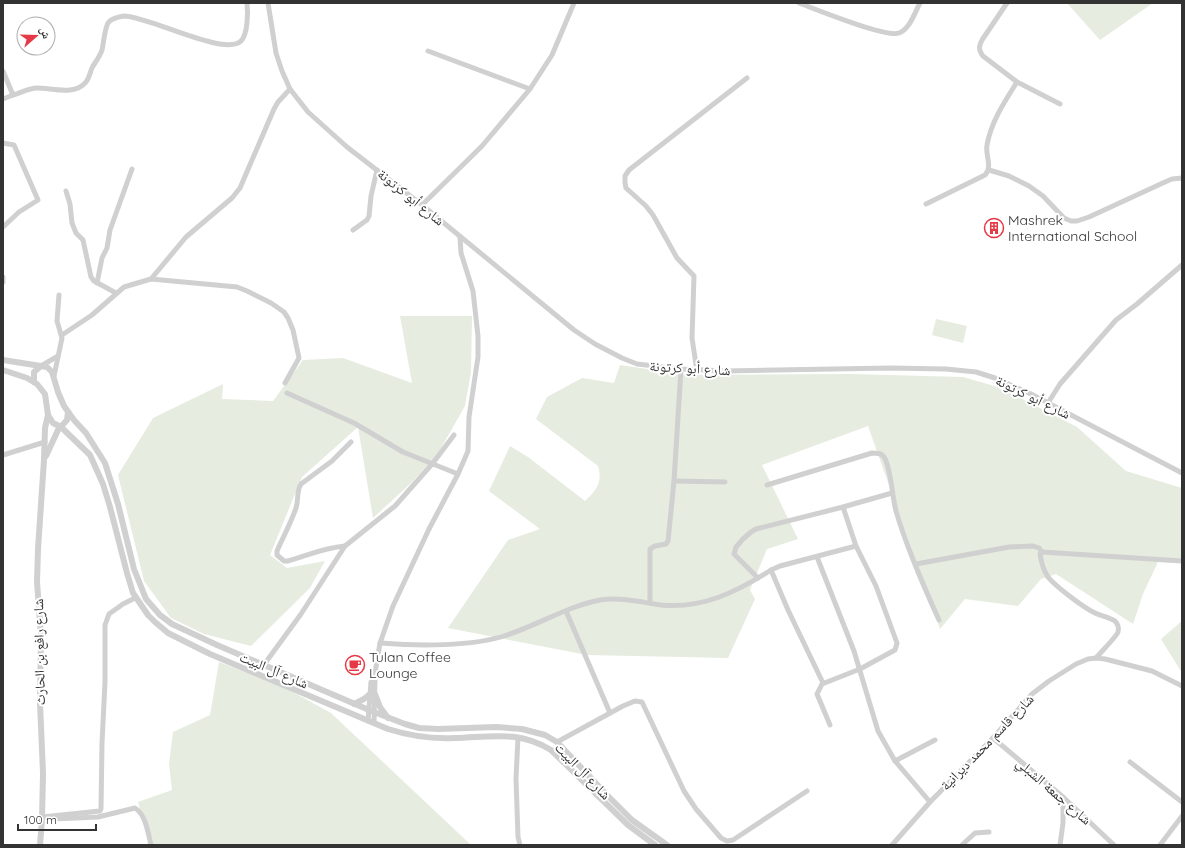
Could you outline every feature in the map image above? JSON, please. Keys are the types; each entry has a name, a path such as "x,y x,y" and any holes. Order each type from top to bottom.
{"street":[{"path":"3,98 36,88 72,90 84,85 100,57 108,24 116,18 132,17 217,44 233,45 241,42 244,38 248,16 246,3"},
{"name":"شارع أبو كرتونة","path":"268,3 279,62 290,89 308,112 347,147 574,330 594,344 637,364 681,370 875,368 961,370 976,372 1016,386 1182,474"},
{"path":"422,206 482,146 530,89 552,55 574,3"},
{"path":"799,3 891,34 904,30 920,3"},
{"path":"1007,3 982,40 979,46 979,51 982,56 1017,82 1060,104"},
{"path":"428,51 530,89"},
{"path":"3,71 14,95"},
{"path":"697,370 692,338 694,276 676,258 653,215 646,206 626,188 625,176 629,170 662,143 747,78"},
{"path":"926,204 985,175 989,170 986,154 988,141 1001,107 1017,82"},
{"path":"151,279 181,242 235,195 274,109 278,102 290,89"},
{"path":"3,143 14,144 38,199 3,227"},
{"path":"97,282 102,258 107,248 110,230 132,169"},
{"path":"352,230 367,220 369,216 371,196 377,170"},
{"path":"989,170 1009,176 1029,186 1043,196 1064,218 1071,221 1077,221 1089,217 1164,182 1182,178"},
{"path":"66,190 70,204 72,223 76,233 83,240 91,277 116,293"},
{"path":"371,722 372,678 380,643 396,599 468,451 469,417 478,357 478,343 473,291 461,255 460,237"},
{"path":"1048,403 1060,384 1116,320 1182,265"},
{"path":"3,277 3,282"},
{"path":"62,335 92,315 116,293 128,285 151,279 237,287 281,310 286,315 290,323 298,354 298,362 285,383"},
{"path":"54,376 62,335 57,321 60,295"},
{"path":"34,382 34,372 41,366 59,356"},
{"path":"3,360 41,366 49,369 54,376"},
{"path":"3,370 27,378 34,382 45,394 48,415"},
{"path":"650,603 650,549 655,546 668,544 674,482 681,370"},
{"name":"شارع آل البيت","path":"54,376 61,399 74,420 86,433 96,448 109,472 134,569 143,593 160,615 172,624 263,666 371,712 419,728 496,727 522,729 545,735 557,742 632,820 667,845"},
{"path":"287,393 354,423 403,452 458,474"},
{"name":"شارع رافع بن الحارث","path":"44,460 53,439 67,420 68,411"},
{"name":"شارع آل البيت","path":"48,415 53,423 61,427 90,455 110,507 135,598 148,615 168,633 210,654 371,722 404,734 455,738 518,736 533,741 551,750 628,825 655,845"},
{"name":"شارع رافع بن الحارث","path":"40,845 43,766 40,703 41,635 37,582 45,423 48,415"},
{"path":"263,666 301,614 345,546 392,509 433,463 454,435"},
{"path":"3,455 45,442"},
{"path":"345,546 312,552 288,561 284,561 277,556 277,551 298,502 298,488 301,484 332,461 351,442"},
{"path":"767,485 854,458 878,453 884,457 887,464 898,518 940,620"},
{"path":"674,482 725,482"},
{"path":"758,578 734,554 736,547 751,532 764,526 843,507 892,493"},
{"path":"830,725 817,694 823,683 860,669 895,650 897,643 876,586 856,546 843,507"},
{"path":"380,643 420,645 486,640 505,636 585,605 609,599 620,598 680,606 700,604 733,592 780,566 856,546"},
{"path":"916,564 1009,547 1033,546 1039,548 1042,552 1182,561"},
{"path":"1042,552 1040,554 1040,558 1046,573 1052,581 1084,606 1095,613 1112,619 1118,625 1119,630 1117,635 1096,658 1143,669 1167,678 1182,686"},
{"path":"816,557 860,669 878,731 895,761 930,802"},
{"path":"771,570 788,610 823,683"},
{"path":"42,819 100,811 101,809 106,625 109,614 135,598"},
{"path":"566,612 610,713"},
{"name":"شارع قاسم محمد ديرانية","path":"892,845 930,802 993,738 1040,687 1076,664 1096,658"},
{"path":"354,704 372,694"},
{"path":"372,694 388,718"},
{"path":"557,742 610,713 635,701 640,701 644,704 684,791 710,826 724,840 733,840 807,791"},
{"path":"518,736 516,779 518,837 520,845"},
{"name":"شارع جمعة الشبلي","path":"993,738 1063,797 1114,845"},
{"path":"895,761 936,740"},
{"path":"1130,762 1182,802"},
{"path":"1060,845 1063,823 1063,797"},
{"path":"42,819 98,816 135,808 143,817 150,845"},
{"path":"1160,845 1182,816"},
{"path":"962,845 975,833 989,832"}],"shaded area":[{"path":"1067,3 1153,3 1100,40"},
{"path":"400,316 472,316 471,372 465,406 437,455 410,484 373,518 358,427 302,477 270,555 287,568 325,561 310,588 251,646 204,634 171,618 144,581 118,475 153,418 223,384 222,399 273,401 303,360 343,358 412,383"},
{"path":"936,319 967,326 963,343 932,335"},
{"path":"620,365 688,375 851,374 963,377 1001,388 1077,427 1126,471 1182,488 1182,563 1158,562 1143,594 1133,624 1056,574 1041,579 1018,606 965,599 940,629 868,426 762,465 798,539 767,549 750,590 755,599 728,658 587,655 448,628 508,540 540,529 489,491 510,446 528,457 585,501 598,486 600,477 598,466 536,419 547,397 582,378 614,383"},
{"path":"1182,621 1182,673 1161,639"},
{"path":"219,662 280,685 331,713 471,845 150,845 138,802 172,790 169,764 173,732 210,715"}],"place":[{"name":"Mashrek International School","path":"994,228"},
{"name":"Tulan Coffee Lounge","path":"355,665"}]}
